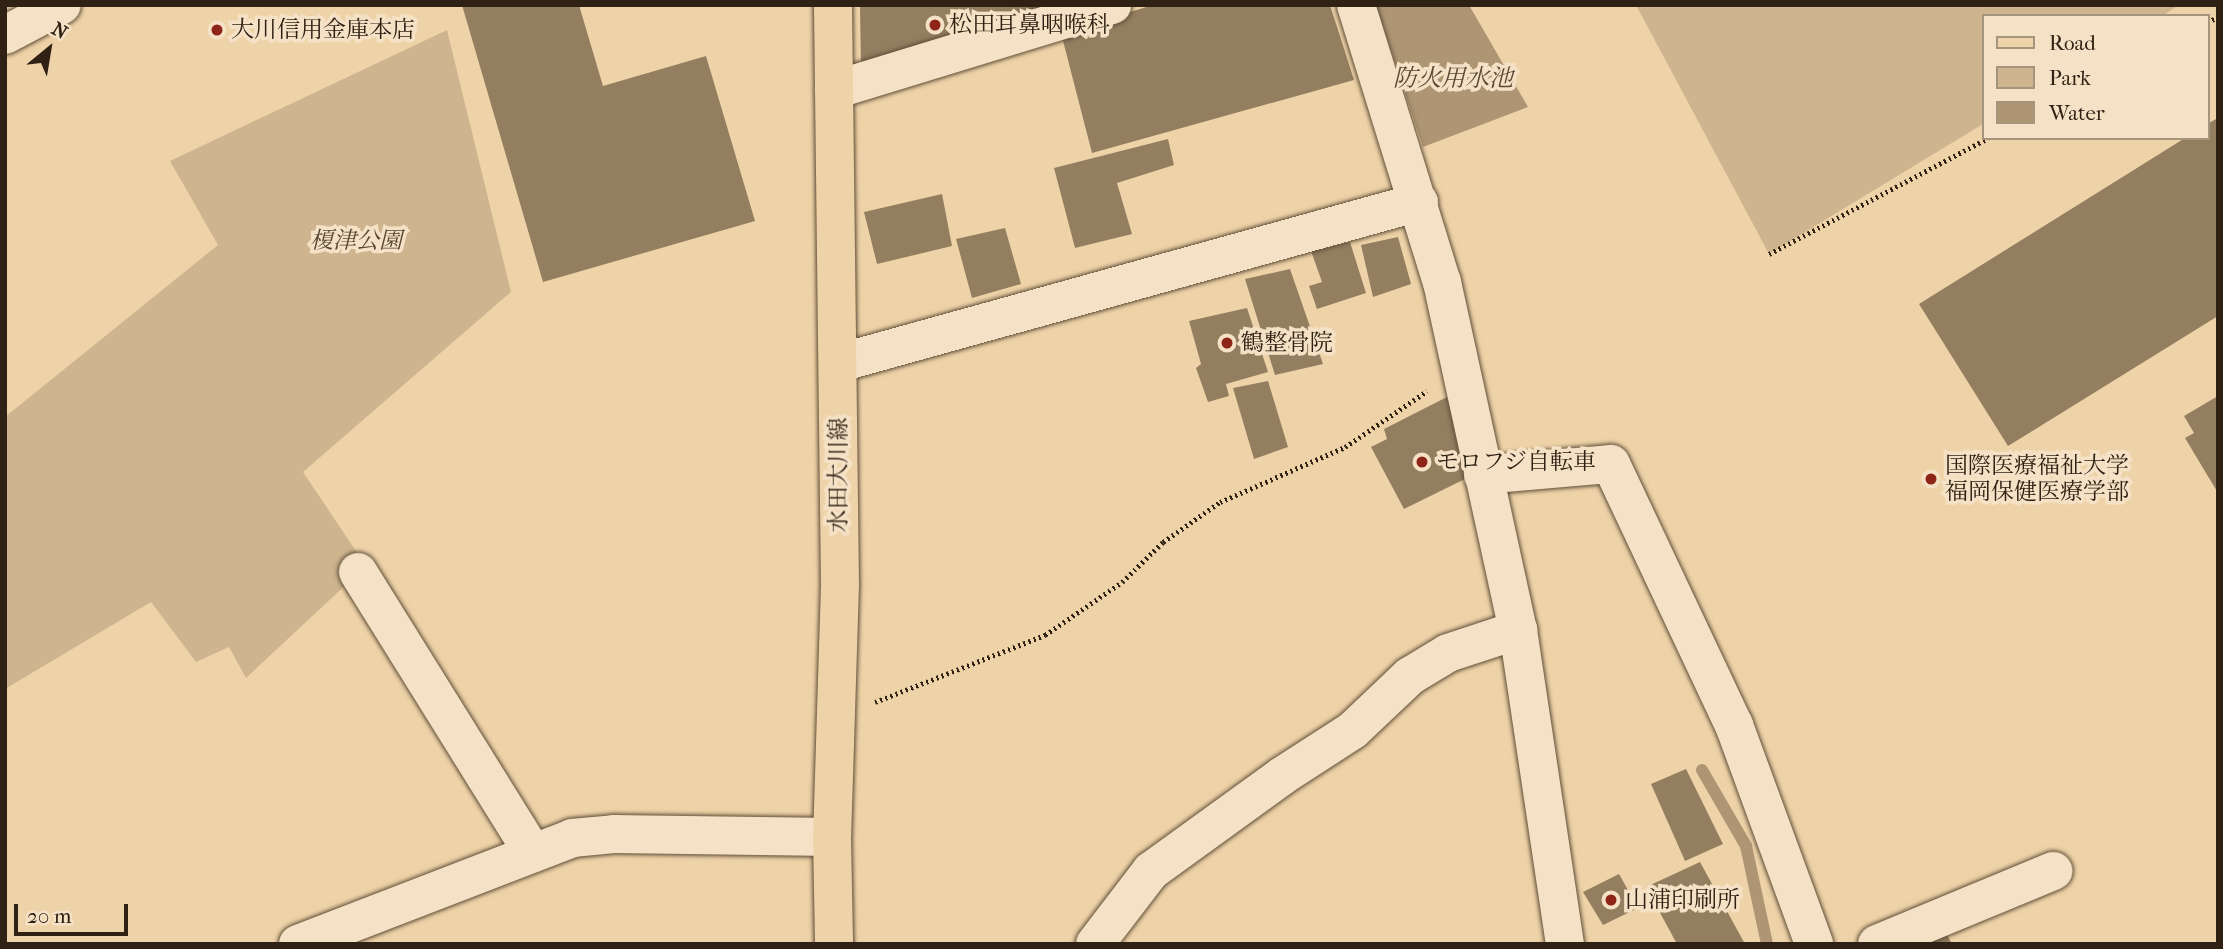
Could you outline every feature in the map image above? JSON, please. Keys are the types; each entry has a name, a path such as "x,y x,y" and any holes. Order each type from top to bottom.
{"main road":[{"name":"水田大川線","path":"833,5 840,585 832,837 834,944"}],"street":[{"path":"5,35 62,5"},
{"path":"834,90 1112,5"},
{"path":"1356,5 1442,282 1518,630 1565,944"},
{"path":"839,363 1419,202"},
{"path":"1483,475 1611,464 1734,725 1814,944"},
{"path":"358,572 533,853"},
{"path":"1095,944 1150,871 1353,730 1410,676 1448,653 1518,630"},
{"path":"298,944 572,838 614,834 832,837"},
{"path":"1877,944 2053,871"}],"path":[{"path":"1769,254 1984,140"},
{"path":"835,718 1045,635 1122,582 1163,542 1220,502 1345,447 1459,369"}],"green space":[{"path":"1636,5 2179,5 2165,14 1982,14 1982,125 1769,254"},
{"name":"榎津公園","path":"447,30 511,292 303,472 366,566 246,678 229,647 196,662 151,602 5,689 5,417 218,245 170,161"}],"water":[{"name":"防火用水池","path":"1376,5 1469,5 1528,107 1423,147"}],"building":[{"path":"462,5 579,5 603,86 706,56 755,221 543,282"},
{"name":"松田耳鼻咽喉科","path":"860,5 1072,5 861,70"},
{"path":"1153,5 1330,5 1354,80 1092,153 1061,33"},
{"path":"2218,118 2218,316 2008,446 1919,304 2182,140 2209,140 2209,123"},
{"path":"1168,139 1174,165 1117,183 1132,234 1075,248 1054,168"},
{"path":"942,194 952,246 877,264 864,212"},
{"path":"1005,228 1021,284 972,298 956,239"},
{"path":"1398,237 1411,284 1373,297 1361,245"},
{"path":"1350,242 1366,293 1317,309 1309,286 1322,282 1311,251"},
{"path":"1290,269 1323,364 1275,375 1245,279"},
{"name":"鶴整骨院","path":"1247,308 1268,372 1226,384 1229,396 1208,402 1196,368 1201,364 1189,321"},
{"path":"1268,381 1288,447 1254,459 1233,388"},
{"path":"2218,396 2218,493 2185,438 2194,433 2184,416"},
{"name":"モロフジ自転車","path":"1447,397 1469,477 1404,509 1371,447 1387,439 1384,429"},
{"path":"1686,769 1723,844 1685,861 1651,784"},
{"path":"1700,862 1745,944 1677,944 1646,887"},
{"name":"山浦印刷所","path":"1619,874 1638,908 1603,925 1583,892"},
{"path":"1947,935 1952,944 1927,944"}],"waterway":[{"path":"1702,770 1746,846 1767,944"}],"place":[{"name":"松田耳鼻咽喉科","path":"935,25"},
{"name":"大川信用金庫本店","path":"217,30"},
{"name":"鶴整骨院","path":"1227,343"},
{"name":"モロフジ自転車","path":"1422,462"},
{"name":"国際医療福祉大学 福岡保健医療学部","path":"1931,479"},
{"name":"山浦印刷所","path":"1611,900"}]}
